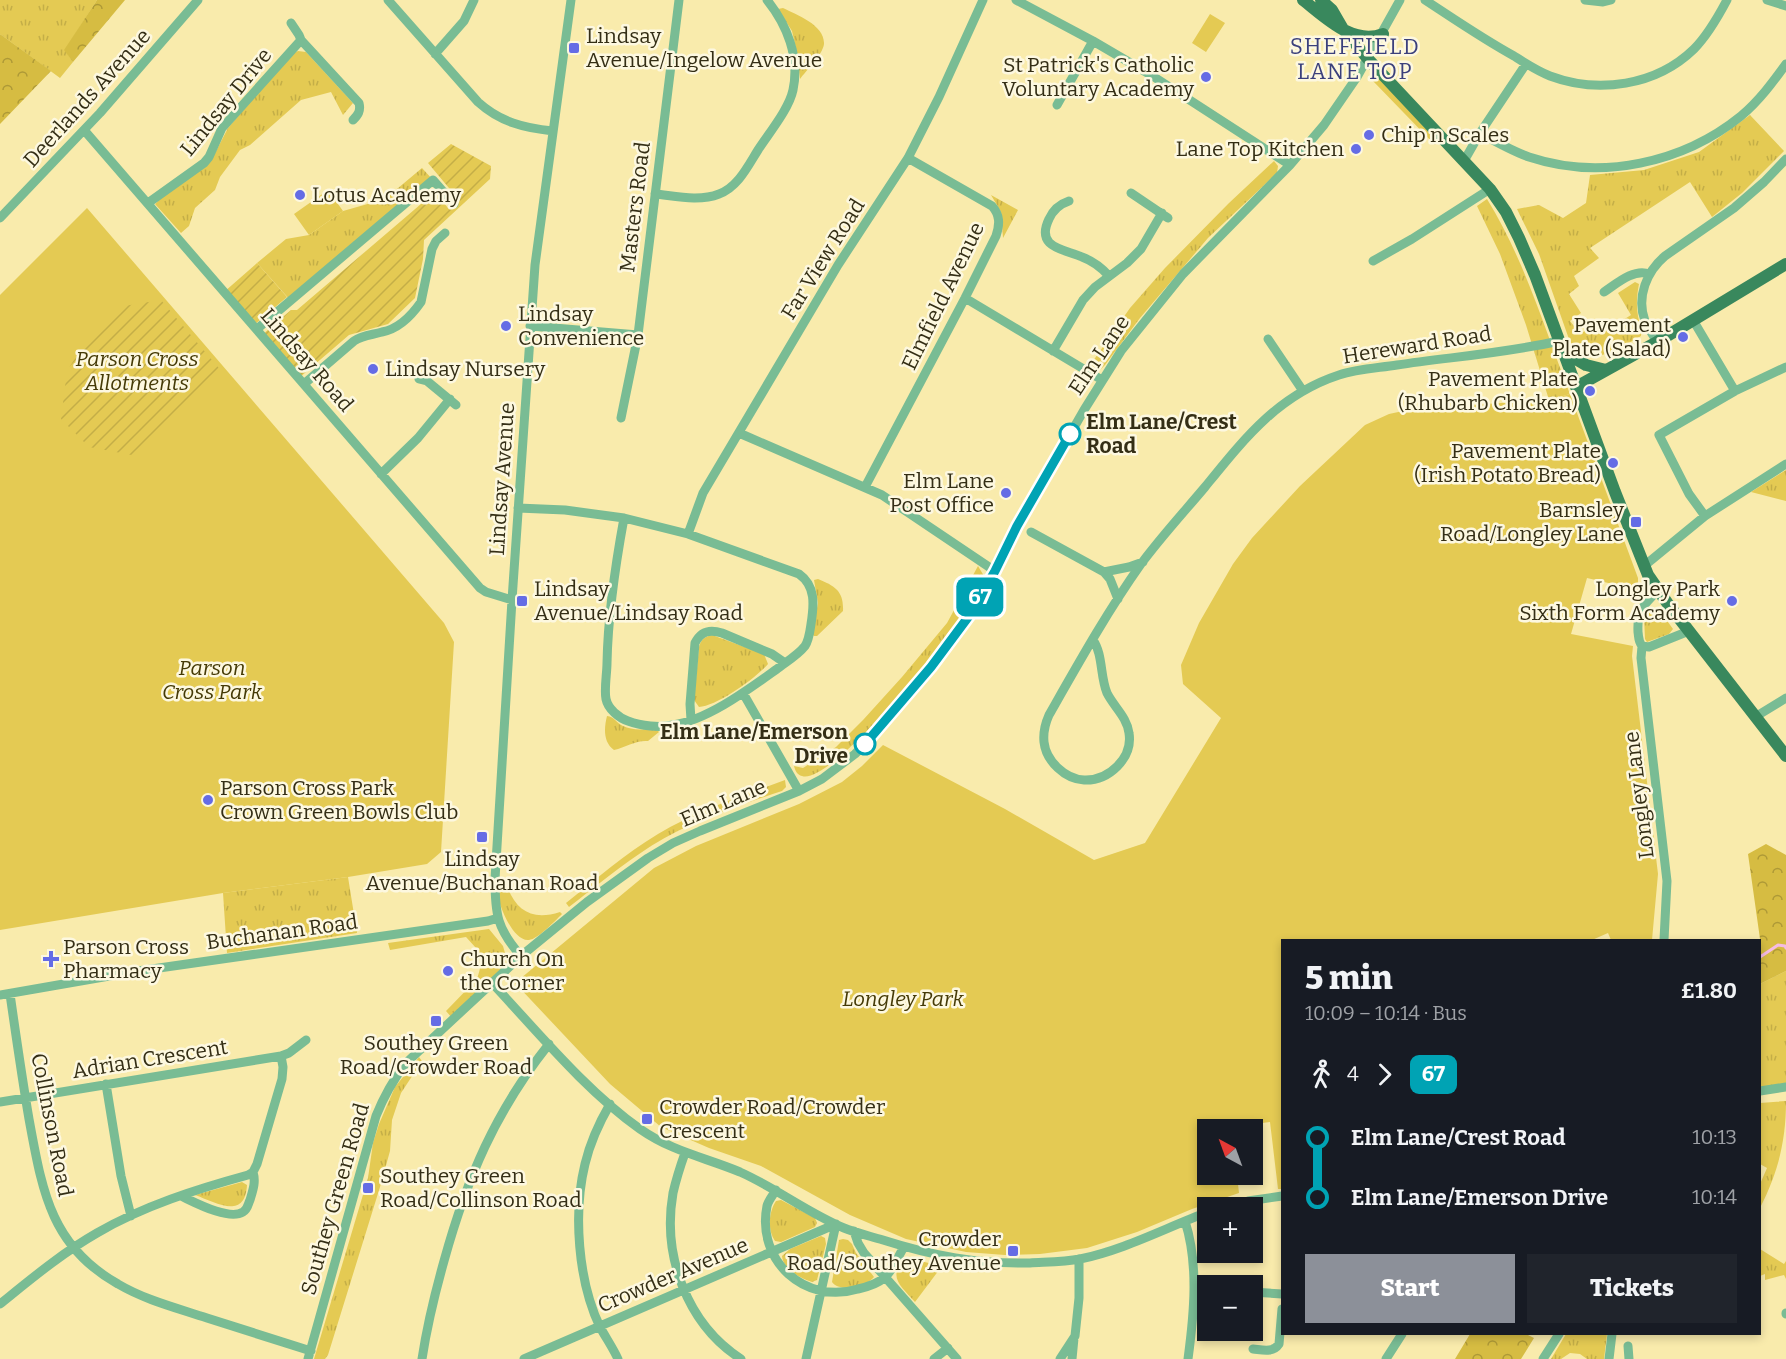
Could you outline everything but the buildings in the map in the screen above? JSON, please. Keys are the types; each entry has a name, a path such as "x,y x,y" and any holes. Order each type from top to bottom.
{"main road":[{"path":"1303,0 1343,29 1365,38 1383,33"},
{"path":"1321,0 1332,10 1343,29 1368,60 1490,189 1506,212 1519,237 1548,309 1644,566 1658,590 1786,756"},
{"path":"1576,387 1657,342 1786,264"},
{"path":"1561,346 1586,365 1606,370"}],"street":[{"name":"Deerlands Avenue","path":"0,218 84,130 198,0"},
{"path":"388,0 487,110 510,123 525,128 553,131"},
{"path":"435,54 464,21 474,0"},
{"name":"Lindsay Avenue","path":"521,956 501,930 495,897 495,879 535,265 571,0"},
{"name":"Masters Road","path":"621,418 638,335 679,0"},
{"path":"655,194 705,198 720,194 734,184 744,172 785,107 793,91 792,50 788,34 767,0"},
{"name":"Far View Road","path":"688,534 703,493 838,265 908,158 939,97 983,0"},
{"path":"1016,0 1151,75 1290,165"},
{"name":"Elm Lane","path":"492,982 588,902 648,858 673,843 799,791 822,779 840,768 873,736 969,616 1017,526 1102,380 1139,327 1183,274 1290,165 1324,125 1368,60 1400,0"},
{"path":"1425,0 1492,44 1548,75 1579,84 1613,86 1657,74 1675,64 1694,49 1709,31 1727,0"},
{"path":"1585,0 1603,2 1611,0"},
{"path":"1767,0 1786,6"},
{"path":"291,23 300,40 359,103 359,114 353,120"},
{"name":"Lindsay Drive","path":"148,203 204,163 222,128 300,40"},
{"path":"1057,105 1093,41"},
{"path":"1464,161 1526,64"},
{"path":"1480,133 1511,150 1569,166 1612,168 1665,158 1692,148 1743,115 1773,83 1786,64"},
{"name":"Lindsay Road","path":"84,130 480,588 512,600"},
{"name":"Elmfield Avenue","path":"865,487 965,298 999,227 997,211 992,206 908,158"},
{"path":"1657,342 1645,320 1642,308 1649,274 1655,264 1734,208 1786,159"},
{"path":"257,329 433,180 454,204"},
{"path":"1373,261 1490,189"},
{"path":"1053,351 1083,300 1095,287 1127,263 1141,249 1165,216 1131,193"},
{"path":"1069,201 1064,202 1051,215 1045,231 1047,239 1061,251 1073,253 1094,262 1108,276"},
{"path":"304,384 354,341 394,328 417,308 421,302 432,249 436,241 445,233"},
{"path":"1604,292 1633,274 1642,272 1649,274"},
{"path":"965,298 1102,380"},
{"path":"1693,320 1735,391"},
{"path":"530,326 638,335"},
{"path":"1268,339 1303,391"},
{"name":"Hereward Road","path":"1093,640 1099,651 1099,663 1107,692 1128,725 1130,736 1126,755 1121,763 1105,774 1085,780 1065,774 1046,752 1043,734 1049,715 1093,640 1118,599 1143,562 1248,436 1267,417 1303,391 1328,379 1362,370 1538,346 1561,346"},
{"path":"1704,516 1689,494 1659,435 1735,391 1786,367"},
{"path":"381,474 453,402 427,381 419,379"},
{"path":"739,433 882,495 995,571"},
{"path":"1644,566 1704,516 1786,464"},
{"path":"518,508 565,510 624,518 688,534 790,570 805,578 810,586 814,603 806,644 785,663 743,693 691,720 672,726 623,720 615,713 606,699 608,621 613,577 624,518"},
{"path":"1031,532 1104,572 1110,579 1118,599"},
{"path":"1104,572 1143,562"},
{"name":"Longley Lane","path":"1658,590 1638,613 1639,642 1642,646 1641,658 1667,881 1664,939"},
{"path":"691,720 690,704 695,643 703,633 714,630 772,654 785,663"},
{"path":"1642,646 1649,647 1689,631"},
{"path":"743,693 799,791"},
{"path":"1755,717 1786,698"},
{"name":"Buchanan Road","path":"5,995 138,971 498,918"},
{"path":"492,982 549,1044 610,1104 653,1137 685,1153 739,1172 836,1224 854,1231 904,1247 984,1263 1047,1262 1079,1259 1130,1244 1197,1216"},
{"name":"Southey Green Road","path":"309,1355 369,1140 384,1096 406,1063 492,982"},
{"name":"Collinson Road","path":"5,995 41,1184 53,1216 74,1248 106,1277 141,1296 309,1355"},
{"name":"Adrian Crescent","path":"0,1102 281,1056 306,1040"},
{"path":"422,1359 427,1325 450,1240 476,1164 508,1101 528,1070 549,1044"},
{"path":"181,1196 210,1209 229,1214 241,1213 247,1208 254,1184 253,1172 282,1079 281,1056"},
{"path":"106,1084 121,1176 131,1216"},
{"path":"1761,1090 1786,1087"},
{"path":"610,1104 600,1120 585,1164 579,1207 579,1235 586,1285 600,1326 618,1359"},
{"path":"685,1153 673,1196 671,1235 675,1261 690,1306 714,1338 741,1359"},
{"path":"0,1304 58,1258 99,1232 181,1196 253,1172"},
{"path":"776,1190 767,1204 767,1239 780,1267 807,1287 840,1293 871,1285 885,1277 904,1247"},
{"path":"1263,1199 1281,1196"},
{"path":"1185,1221 1190,1236 1194,1287 1188,1359"},
{"path":"806,1359 836,1224"},
{"name":"Crowder Avenue","path":"524,1359 836,1224"},
{"path":"854,1231 864,1253 957,1359"},
{"path":"1072,1359 1079,1298 1079,1259"},
{"path":"1263,1293 1281,1294"},
{"path":"1253,1349 1276,1348 1279,1344 1281,1321"},
{"path":"1386,1359 1401,1335"},
{"path":"1543,1359 1558,1335"},
{"path":"1610,1359 1612,1335"},
{"path":"1060,1359 1075,1336"},
{"path":"1628,1346 1629,1359"},
{"path":"934,1359 948,1348"}],"green space":[{"path":"0,0 97,0 65,50 73,62 60,78 0,34"},
{"path":"97,0 125,0 73,62 64,50"},
{"path":"783,8 815,26 823,37 824,44 821,53 800,79 792,31 778,9"},
{"path":"1210,14 1225,23 1206,52 1192,43"},
{"path":"0,34 51,71 0,124"},
{"path":"298,51 306,52 353,103 343,115 331,92 301,100 250,145 240,150 220,177 215,190 195,208 189,226 181,233 155,204 166,193 204,168 214,155 228,128 290,55"},
{"path":"1374,77 1379,78 1438,142 1435,145 1372,80"},
{"path":"1750,115 1784,151 1742,193 1712,217 1690,182 1590,248 1599,258 1574,276 1579,286 1569,294 1581,313 1570,321 1580,334 1600,321 1607,330 1631,315 1618,293 1635,282 1639,284 1637,308 1641,336 1614,351 1596,356 1587,355 1578,350 1570,342 1539,254 1517,209 1539,205 1563,218 1586,203 1590,175 1644,170 1699,152"},
{"path":"451,144 491,166 490,179 424,240 423,259 415,298 388,324 349,335 299,378 262,335 291,310 297,310 435,192 448,208 459,200 428,163"},
{"path":"1274,161 1278,166 1277,173 1208,238 1140,318 1105,365 1100,370 1092,368 1090,366 1093,361 1130,308 1165,268"},
{"path":"422,168 433,180 291,301 257,263 286,239 309,235 343,211 385,199"},
{"path":"328,190 343,211 309,235 294,214"},
{"path":"991,195 1018,210 1003,238 1001,212"},
{"path":"1487,199 1523,270 1570,394 1549,400 1526,325 1500,254 1477,206"},
{"name":"Parson Cross Park","path":"87,208 444,623 454,642 441,852 427,864 223,893 0,930 0,295"},
{"path":"257,263 287,297 254,325 224,292"},
{"name":"Parson Cross Allotments","path":"161,300 223,373 137,456 89,447 61,419 67,371 93,330 124,306"},
{"name":"Longley Park","path":"1570,394 1638,578 1638,590 1587,578 1571,634 1633,646 1632,656 1658,874 1652,939 1611,939 1608,933 1594,939 1281,939 1281,1189 1278,1189 1270,1122 1263,1123 1263,1119 1197,1119 1197,1185 1238,1185 1239,1193 1227,1197 1197,1197 1197,1207 1137,1232 1087,1248 1040,1254 1005,1255 966,1252 906,1239 850,1215 761,1166 709,1148 661,1127 610,1084 515,983 654,868 696,846 799,804 842,782 883,745 1005,809 1094,860 1145,843 1221,718 1183,684 1181,665 1199,623 1233,564 1252,538 1300,486 1365,425 1389,414 1417,408 1549,400"},
{"path":"1786,470 1786,501 1751,492"},
{"path":"978,566 984,576 975,595 951,632 914,680 873,725 832,763 814,774 799,775 794,766 803,768 836,747 902,677 947,623"},
{"path":"818,579 837,590 842,599 843,611 817,636 814,636 812,634 818,603 814,580"},
{"path":"1653,610 1660,611 1673,629 1669,634 1647,642 1644,617"},
{"path":"712,635 764,654 768,664 736,690 716,702 699,707 694,700 699,647 704,639"},
{"path":"607,716 627,728 659,732 648,741 614,750 610,747 605,734"},
{"path":"785,780 786,787 782,791 715,815 666,837 569,907 566,903 634,850 673,825 720,804"},
{"path":"1766,844 1786,855 1786,971 1761,984 1761,939 1748,854"},
{"path":"348,877 357,933 227,953 223,893"},
{"path":"506,883 514,901 526,911 541,915 560,912 562,914 533,939 523,939 511,928 499,901 496,887"},
{"path":"489,929 503,946 509,967 452,1018 446,1011 477,979 482,962 476,948 466,937 390,950 388,943"},
{"path":"1786,971 1786,1087 1761,1091 1761,984"},
{"path":"419,1057 422,1061 401,1093 392,1120 390,1151 328,1355 325,1359 314,1359 368,1178 373,1143 379,1124 395,1087"},
{"path":"1786,1101 1780,1156 1761,1206 1761,1182 1767,1168 1761,1165 1761,1103"},
{"path":"242,1182 247,1185 245,1196 241,1203 235,1206 220,1204 195,1195"},
{"path":"781,1200 815,1218 817,1223 815,1227 781,1242 775,1241 771,1232 770,1215 776,1201"},
{"path":"821,1236 825,1238 826,1244 817,1280 812,1282 789,1269 782,1256 790,1249"},
{"path":"843,1239 852,1244 874,1277 865,1284 847,1288 832,1282 839,1240"},
{"path":"1761,1250 1784,1264 1786,1261 1786,1279 1784,1275 1765,1280 1765,1274 1761,1276"},
{"path":"907,1258 942,1266 915,1302 901,1286 896,1276 900,1264"},
{"path":"1469,1335 1528,1335 1534,1338 1521,1359 1455,1359"},
{"path":"1565,1335 1607,1335 1604,1359 1587,1359 1580,1354 1570,1353 1561,1359 1551,1359"}],"waterway":[{"path":"1761,956 1778,945 1786,948"}],"bus line":[{"name":"67","path":"865,744 931,667 969,616 1070,434"}],"place":[{"name":"Lindsay Avenue/Ingelow Avenue","path":"574,48"},
{"name":"St Patrick's Catholic Voluntary Academy","path":"1206,77"},
{"name":"Chip n Scales","path":"1369,135"},
{"name":"Lane Top Kitchen","path":"1356,149"},
{"name":"Lotus Academy","path":"300,195"},
{"name":"Lindsay Convenience","path":"506,326"},
{"name":"Pavement Plate (Salad)","path":"1683,337"},
{"name":"Lindsay Nursery","path":"373,369"},
{"name":"Pavement Plate (Rhubarb Chicken)","path":"1590,391"},
{"name":"Elm Lane/Crest Road","path":"1070,434"},
{"name":"Pavement Plate (Irish Potato Bread)","path":"1613,463"},
{"name":"Elm Lane Post Office","path":"1006,493"},
{"name":"Barnsley Road/Longley Lane","path":"1636,522"},
{"name":"Lindsay Avenue/Lindsay Road","path":"522,601"},
{"name":"Longley Park Sixth Form Academy","path":"1732,601"},
{"name":"Elm Lane/Emerson Drive","path":"865,744"},
{"name":"Parson Cross Park Crown Green Bowls Club","path":"208,800"},
{"name":"Lindsay Avenue/Buchanan Road","path":"482,837"},
{"name":"Parson Cross Pharmacy","path":"51,959"},
{"name":"Church On the Corner","path":"448,971"},
{"name":"Southey Green Road/Crowder Road","path":"436,1021"},
{"name":"Crowder Road/Crowder Crescent","path":"647,1119"},
{"name":"Southey Green Road/Collinson Road","path":"368,1188"},
{"name":"Crowder Road/Southey Avenue","path":"1013,1251"}],"district":[{"name":"SHEFFIELD LANE TOP","path":"1355,58"}]}
